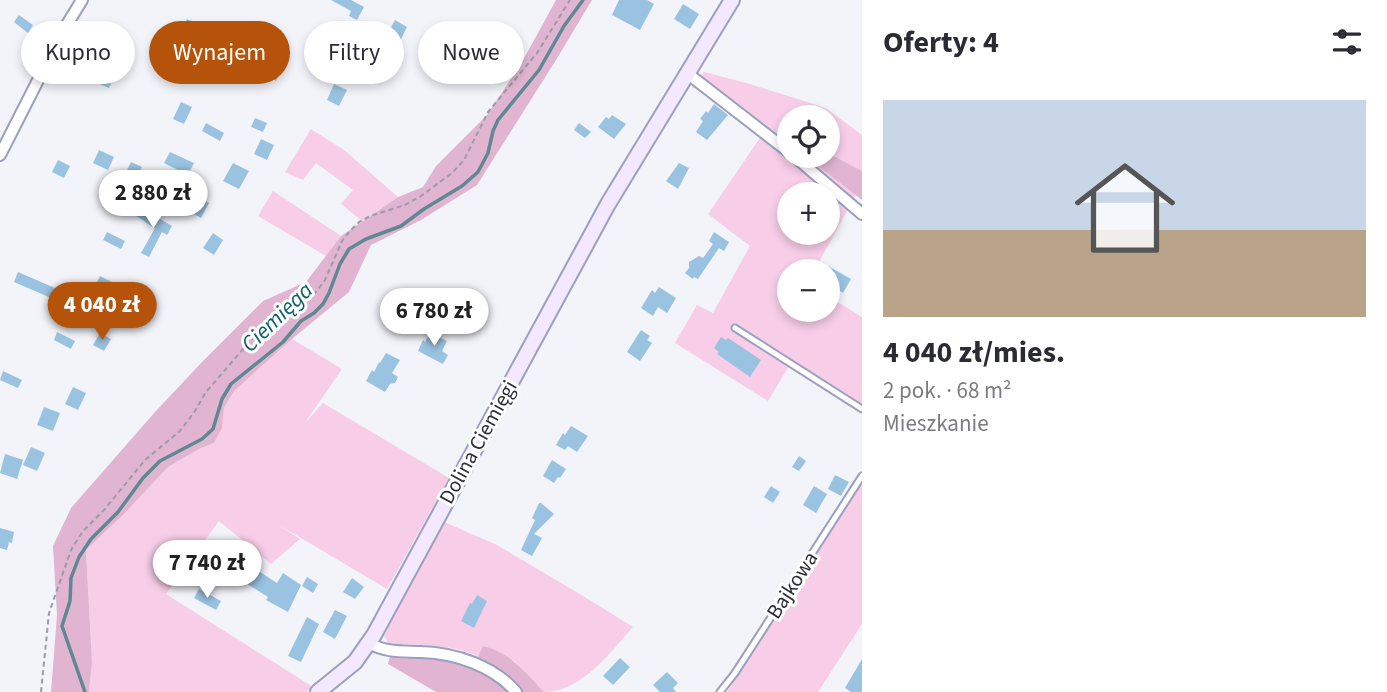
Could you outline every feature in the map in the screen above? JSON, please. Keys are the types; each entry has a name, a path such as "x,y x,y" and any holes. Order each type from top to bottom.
{"street":[{"path":"0,155 63,31 82,0"},
{"name":"Dolina Ciemięgi","path":"318,692 355,662 369,643 608,204 732,0"},
{"path":"687,73 777,143"},
{"path":"808,168 862,214"},
{"path":"369,643 385,650 438,653 463,659 500,678 516,692"}],"lane":[{"path":"735,328 862,409"},
{"name":"Bajkowa","path":"720,692 862,477"}],"path":[{"path":"41,692 49,613 71,550 83,531 145,460 180,431 206,391 244,348 272,320 303,303 316,292 325,280 342,241 350,231 370,216 405,205 421,196 452,173 464,160 488,112 537,53 570,0"}],"shaded area":[{"path":"556,0 592,0 477,185 421,220 371,245 349,292 234,391 224,408 222,428 214,443 168,467 86,550 92,662 89,692 51,692 57,615 53,546 71,508 155,412 263,301 306,282 341,236 398,197 423,187 436,166 487,115 507,84 524,84 524,58"},
{"path":"704,72 816,105 777,105 777,168 821,168 839,182 777,182 777,245 828,245 821,259 777,259 777,322 840,322 840,303 862,317 862,405 792,361 768,401 675,343 697,305 713,313 750,246 708,214 764,132 692,87"},
{"path":"840,118 862,135 862,171 840,159"},
{"path":"311,129 344,150 398,197 362,221 341,204 353,190 316,163 303,180 285,172"},
{"path":"840,159 862,171 862,200 840,182 821,168 840,168"},
{"path":"840,183 856,195 840,224"},
{"path":"273,191 341,236 326,256 258,216"},
{"path":"292,339 342,369 304,424 323,403 449,478 387,589 279,525 300,539 271,564 219,521 166,594 313,687 306,692 89,692 92,662 86,550 168,467 214,443 222,428 224,408 234,391"},
{"path":"862,482 862,624 818,692 727,692"},
{"path":"442,521 497,545 633,627 594,669 582,678 570,686 544,692 515,662 484,646 479,657 447,647 389,643 384,637"},
{"path":"483,646 509,658 544,692 436,692 388,664 390,656 422,656 443,658 473,668"}],"building":[{"path":"331,0 351,0 364,7 357,20 349,16 351,11"},
{"path":"619,0 647,0 654,4 640,30 612,15"},
{"path":"683,4 699,14 690,29 674,19"},
{"path":"19,15 27,21 21,21 21,28 14,22"},
{"path":"334,84 347,90 339,106 327,100"},
{"path":"181,102 192,107 184,124 173,119"},
{"path":"714,104 728,115 707,140 696,132 703,121 700,119"},
{"path":"612,115 626,124 614,139 598,127 606,117 609,119"},
{"path":"255,118 267,123 263,132 251,127"},
{"path":"206,123 224,133 220,141 202,131"},
{"path":"579,123 591,132 585,138 574,130"},
{"path":"261,139 274,145 267,160 254,154"},
{"path":"99,150 114,157 108,170 93,163"},
{"path":"170,152 194,163 188,175 164,163"},
{"path":"58,160 70,166 64,178 52,172"},
{"path":"131,162 142,167 133,185 122,180"},
{"path":"233,163 249,171 239,189 223,181"},
{"path":"679,163 689,168 678,189 666,181"},
{"path":"197,196 209,203 201,218 189,211"},
{"path":"140,207 172,226 167,235 162,232 149,257 141,253 155,228 136,216"},
{"path":"107,232 125,241 121,249 103,240"},
{"path":"714,232 729,242 724,251 719,248 698,279 693,279 685,273 689,262 699,256 703,258 713,244 709,241"},
{"path":"213,233 223,240 214,255 203,248"},
{"path":"18,272 55,288 51,298 14,282"},
{"path":"840,273 851,279 843,293 840,291"},
{"path":"100,276 119,288 110,303 93,294"},
{"path":"659,287 676,298 667,313 658,307 653,316 641,308 652,290 655,293"},
{"path":"641,330 650,336 647,340 652,343 640,361 627,352"},
{"path":"57,332 75,341 71,349 54,340"},
{"path":"100,333 111,339 104,351 93,345"},
{"path":"430,333 447,341 442,351 448,355 443,364 418,351"},
{"path":"721,337 726,340 728,338 761,360 750,377 717,354 719,352 714,348"},
{"path":"386,353 400,360 392,373 398,377 385,392 366,381"},
{"path":"3,371 22,380 18,388 0,380"},
{"path":"73,387 86,393 78,410 65,404"},
{"path":"44,407 60,413 53,431 37,425"},
{"path":"571,426 588,436 577,452 568,446 565,450 556,445"},
{"path":"31,447 45,453 37,471 23,465"},
{"path":"5,454 23,460 17,479 0,473"},
{"path":"799,456 806,461 799,471 792,467"},
{"path":"552,460 566,469 554,483 543,476"},
{"path":"835,475 849,482 841,496 828,489"},
{"path":"771,486 780,492 773,503 764,497"},
{"path":"814,486 827,494 816,513 803,505"},
{"path":"539,503 554,514 534,534 542,538 532,556 521,550 535,520 532,518"},
{"path":"0,528 14,532 12,543 9,542 7,550 0,548"},
{"path":"219,542 277,583 283,573 301,585 288,612 266,600 268,597 244,582 247,577 244,574 219,559 206,579 199,574"},
{"path":"307,577 318,584 313,593 302,586"},
{"path":"352,578 364,587 355,599 343,592"},
{"path":"199,589 221,601 216,610 194,598"},
{"path":"477,595 487,601 474,628 461,621"},
{"path":"335,610 347,616 335,639 323,632"},
{"path":"307,617 319,624 301,662 288,656"},
{"path":"620,658 630,667 613,685 603,676"},
{"path":"862,659 862,692 851,692 845,688"},
{"path":"667,672 678,683 673,688 676,692 660,692 653,685"}],"waterway":[{"name":"Ciemięga","path":"85,692 62,626 70,601 71,578 79,557 91,539 118,512 143,478 160,461 202,439 213,429 222,399 231,384 283,342 301,321 323,304 349,249 366,239 401,226 462,186 478,172 488,153 498,120 539,70 564,26 583,0"}]}
